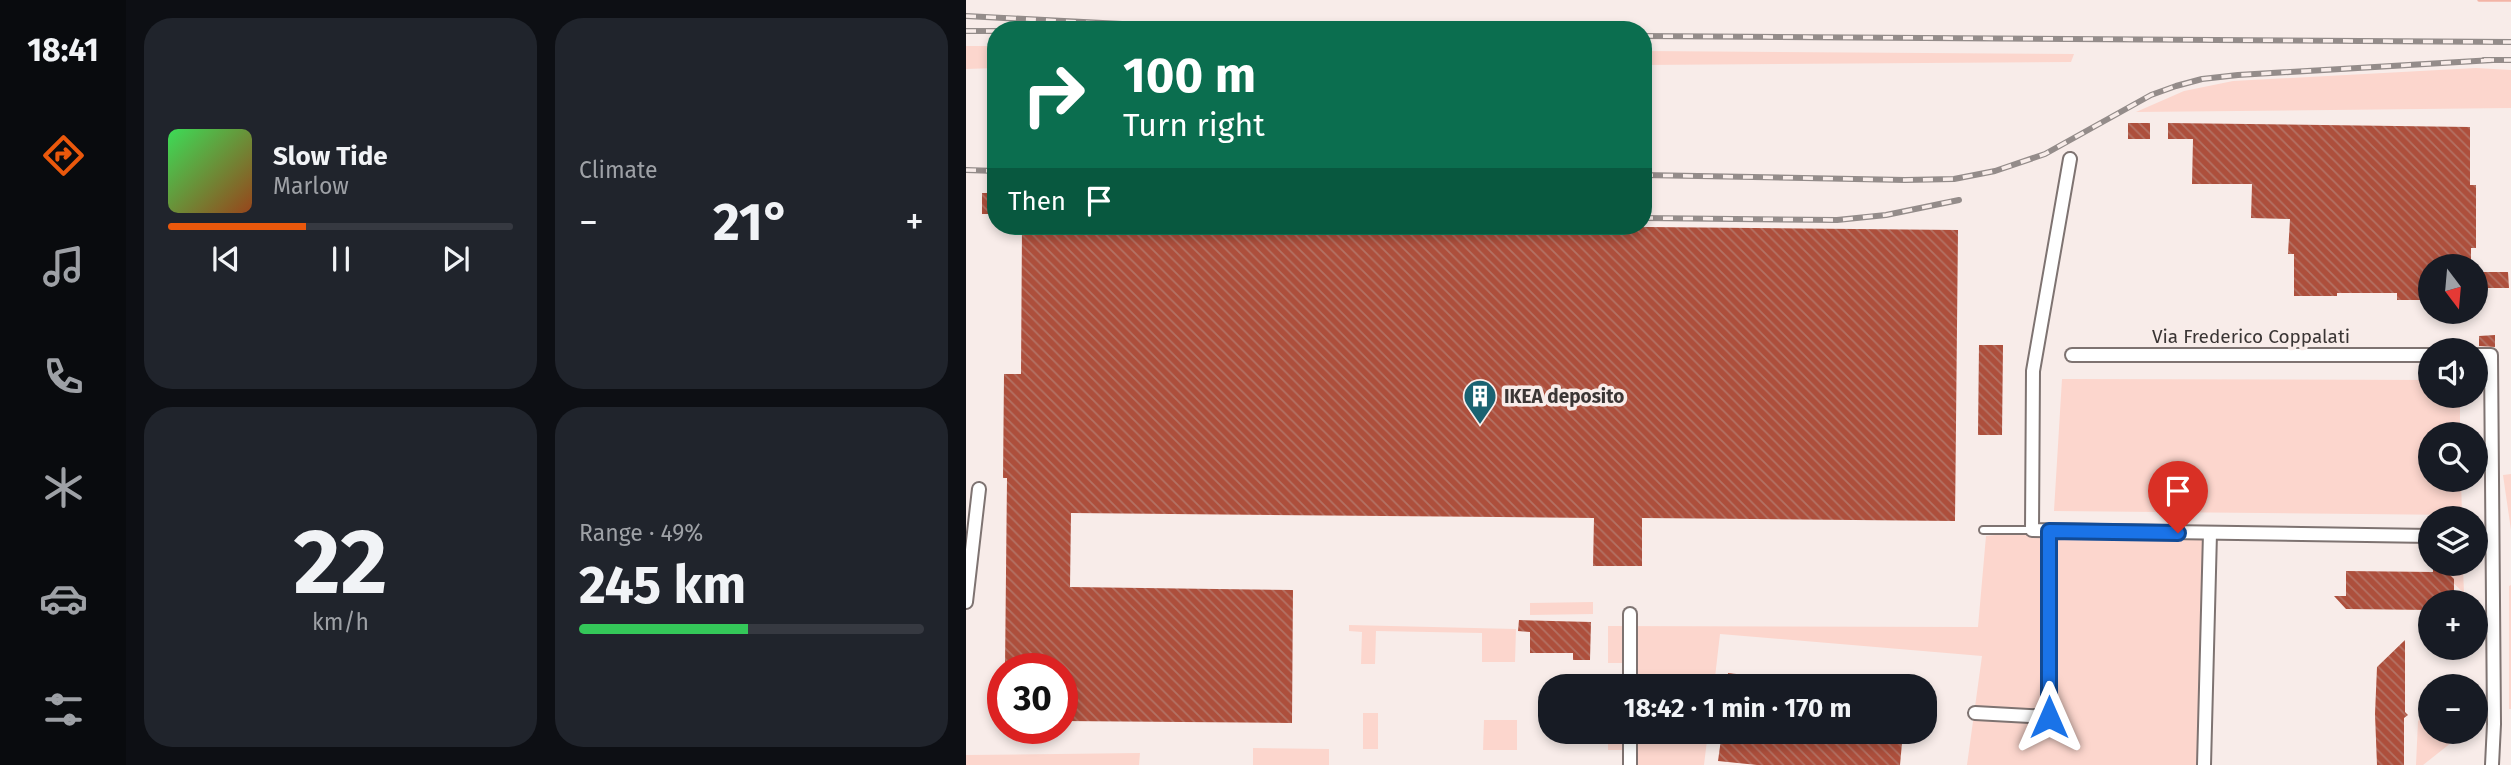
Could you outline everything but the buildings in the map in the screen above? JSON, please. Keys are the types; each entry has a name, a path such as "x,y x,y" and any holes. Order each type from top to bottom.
{"street":[{"path":"2070,159 2033,371 2032,530 2418,536"},
{"name":"Via Frederico Coppalati","path":"2072,355 2418,355"},
{"path":"2488,355 2491,355 2492,765"},
{"path":"966,602 978,489"},
{"path":"1975,713 2049,717 2049,531"},
{"path":"2204,765 2210,533"},
{"path":"1630,614 1630,674"},
{"path":"1630,744 1630,765"}],"lane":[{"path":"1983,530 2032,530"}],"shaded area":[{"path":"966,46 987,46 987,68 966,69"},
{"path":"1652,51 2074,54 2071,62 1652,65"},
{"path":"2476,68 2511,70 2511,108 2136,112 2184,91 2233,81"},
{"path":"2062,379 2418,380 2418,408 2460,408 2460,422 2418,422 2418,492 2461,492 2462,506 2418,506 2418,515 2054,511"},
{"path":"2511,474 2511,530 2503,475"},
{"path":"2032,531 2206,532 2200,765 1967,765 1982,656 1720,634 1715,674 1630,674 1630,663 1608,663 1608,626 1978,627 1986,536"},
{"path":"2446,576 2463,576 2464,590"},
{"path":"2511,585 2511,709 2509,709 2509,586"},
{"path":"1593,602 1593,614 1530,615 1530,603"},
{"path":"1349,625 1516,629 1515,662 1482,662 1482,633 1376,631 1375,664 1361,664 1362,632 1349,631"},
{"path":"1363,713 1378,713 1378,749 1363,749"},
{"path":"1484,720 1517,720 1517,750 1483,750"},
{"path":"2418,721 2418,744 2450,744 2423,765 2416,765"},
{"path":"1608,744 1707,744 1704,765 1630,765 1630,750 1608,750"},
{"path":"1253,748 1329,749 1329,765 1253,765"},
{"path":"1140,753 1139,765 966,765 966,755"}],"waterway":[{"path":"2479,0 2511,0"}],"railway":[{"path":"966,16 1063,21"},
{"path":"966,31 987,31"},
{"path":"1652,36 2511,42"},
{"path":"2484,60 2511,60"},
{"path":"1652,175 1954,179 1995,171 2045,154 2151,95 2202,79 2493,60"},
{"path":"966,170 987,171"},
{"path":"1652,218 1837,220 1886,215 1959,200"}],"place":[{"name":"IKEA deposito","path":"1480,426"}],"route":[{"path":"2049,717 2049,531 2178,533"}]}
